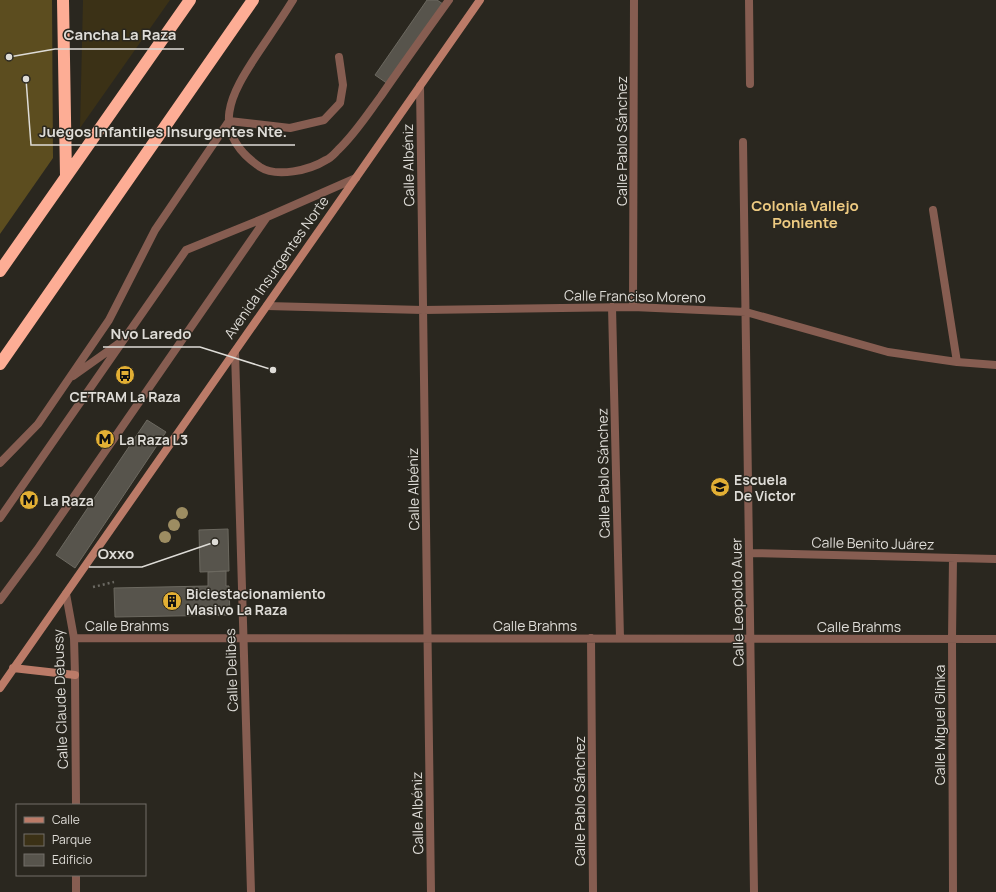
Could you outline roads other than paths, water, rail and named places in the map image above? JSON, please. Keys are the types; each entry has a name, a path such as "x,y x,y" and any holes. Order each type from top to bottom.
{"highway":[{"path":"62,0 66,176"},
{"path":"0,271 190,0"},
{"path":"0,364 253,0"}],"main road":[{"name":"Avenida Insurgentes Norte","path":"0,688 480,0"},
{"path":"14,668 75,675"}],"street":[{"path":"293,0 239,82 230,109 229,121 233,136 239,148 249,159 263,168 278,172 294,172 308,169 327,160 352,137 449,0"},
{"name":"Calle Pablo Sánchez","path":"633,307 634,0"},
{"path":"749,0 750,84"},
{"path":"229,121 290,128 324,120 340,103 343,85 339,57"},
{"name":"Calle Albéniz","path":"420,86 431,892"},
{"path":"0,463 38,424 109,320 155,230 229,121"},
{"name":"Calle Leopoldo Auer","path":"743,142 754,892"},
{"path":"0,518 186,250 267,217 356,178"},
{"path":"933,210 957,362"},
{"path":"0,600 37,550 267,217"},
{"name":"Calle Franciso Moreno","path":"267,306 423,310 633,307 746,312 888,352 957,362 996,365"},
{"name":"Calle Pablo Sánchez","path":"612,308 620,638"},
{"path":"69,378 123,340"},
{"name":"Calle Delibes","path":"235,352 250,892"},
{"name":"Calle Benito Juárez","path":"749,553 996,559"},
{"name":"Calle Miguel Glinka","path":"953,558 953,892"},
{"name":"Calle Claude Debussy","path":"66,594 74,638 76,804"},
{"name":"Calle Brahms","path":"74,638 996,639"},
{"name":"Calle Pablo Sánchez","path":"591,638 593,892"},
{"path":"76,876 76,892"}],"place":[{"name":"Cancha La Raza","path":"9,57"},
{"name":"Juegos Infantiles Insurgentes Nte.","path":"26,79"},
{"name":"Nvo Laredo","path":"273,370"},
{"name":"CETRAM La Raza","path":"125,375"},
{"name":"La Raza L3","path":"105,439"},
{"name":"Escuela De Victor","path":"720,487"},
{"name":"La Raza","path":"29,500"},
{"name":"Oxxo","path":"215,542"},
{"name":"Biciestacionamiento Masivo La Raza","path":"172,601"}],"district":[{"name":"Colonia Vallejo Poniente","path":"805,214"}]}
